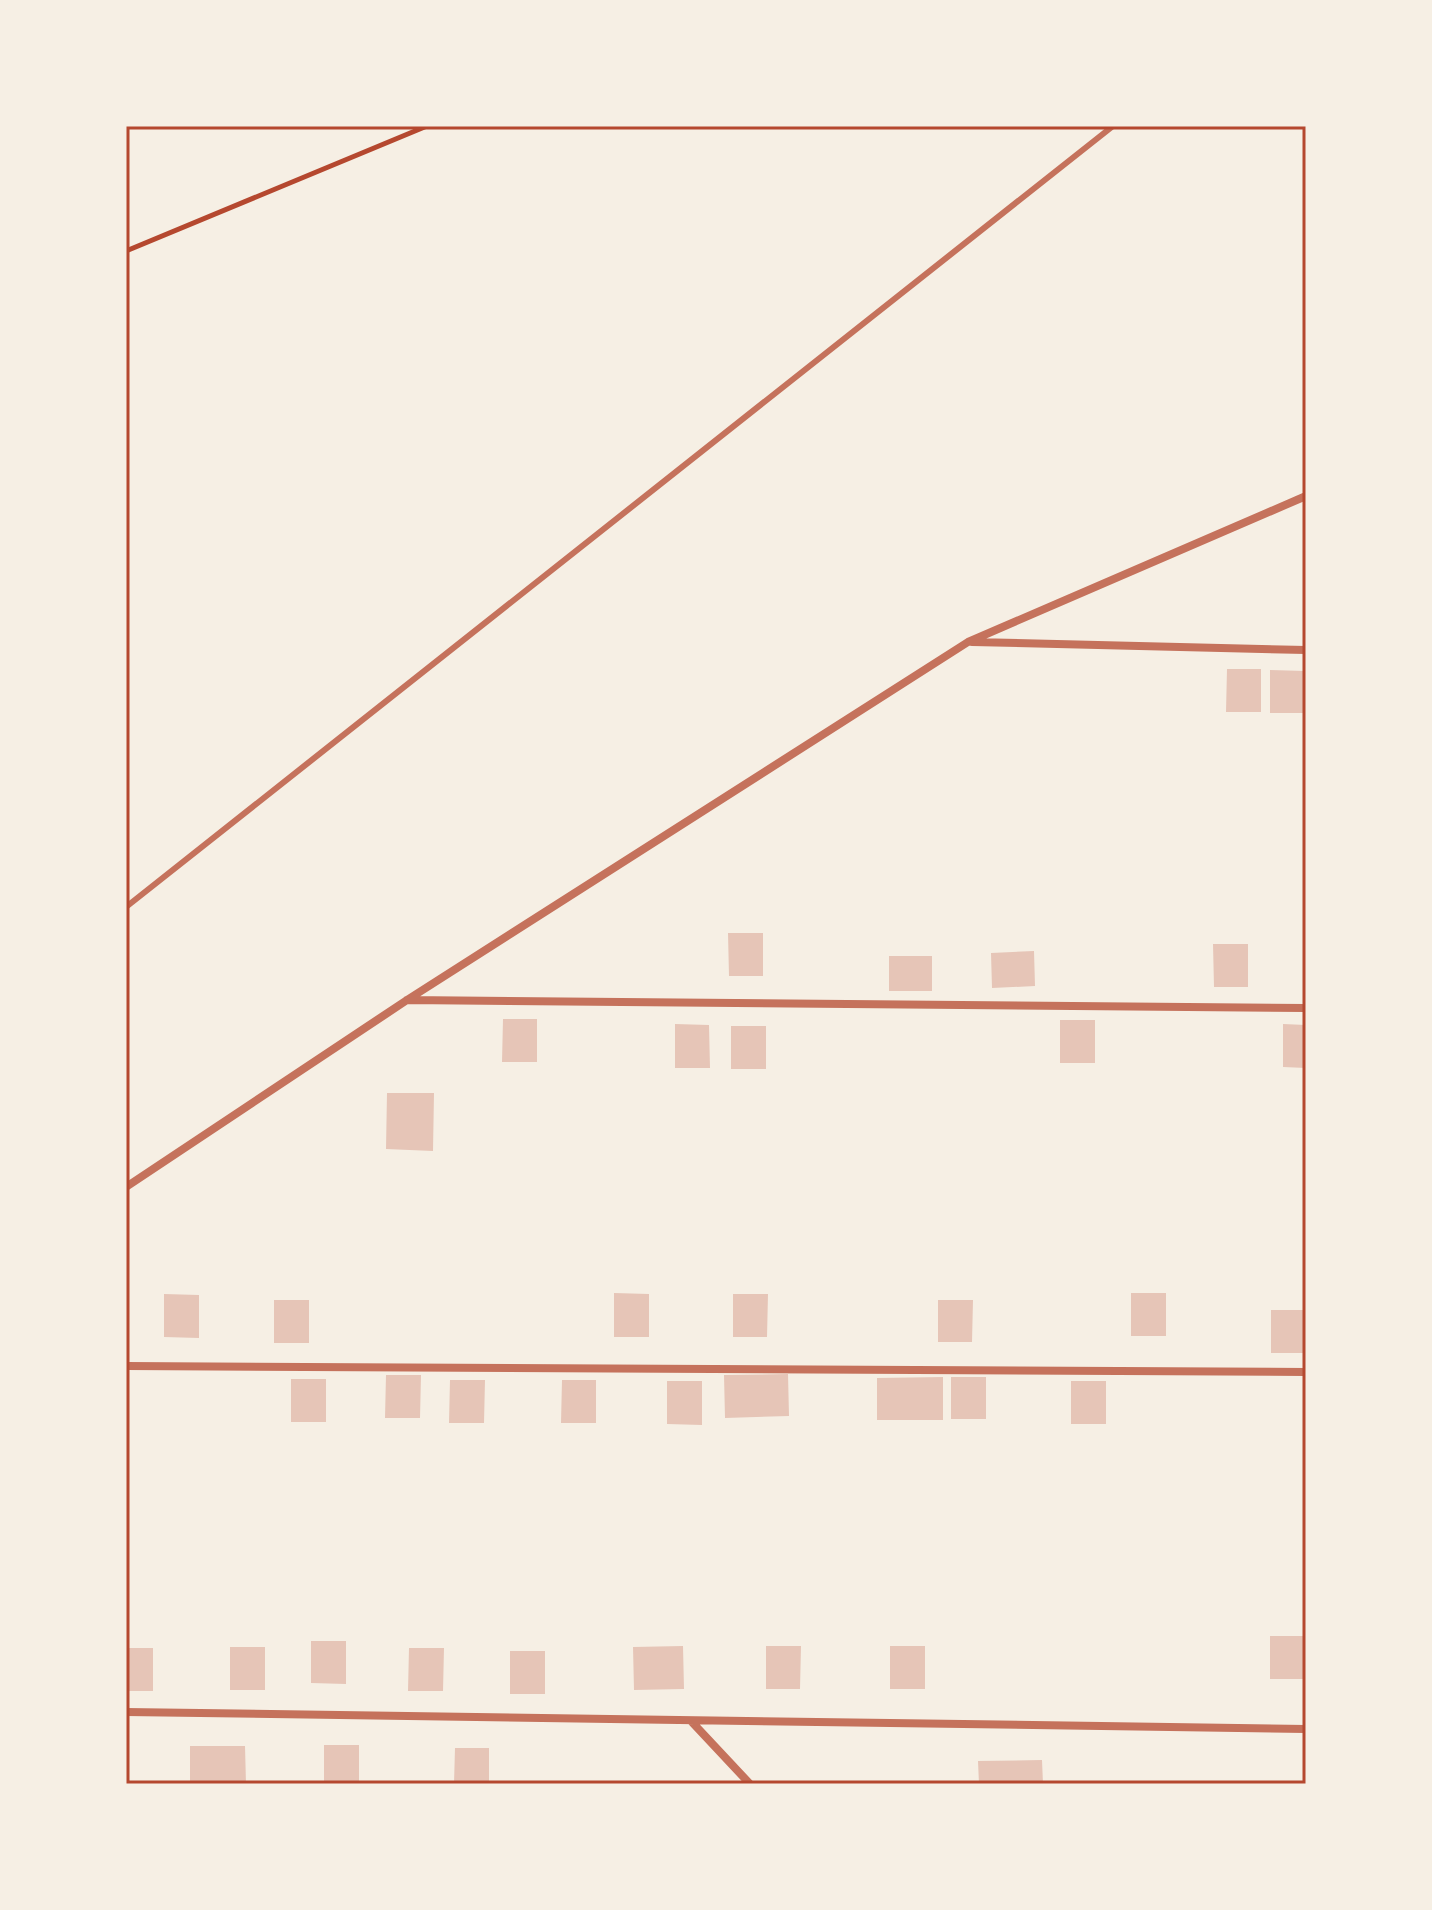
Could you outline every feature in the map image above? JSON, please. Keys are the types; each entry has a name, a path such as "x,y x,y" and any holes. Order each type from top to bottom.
{"street":[{"path":"126,1187 407,1000 968,642 1306,496"},
{"path":"968,642 1306,650"},
{"path":"407,1000 1306,1008"},
{"path":"126,1366 1306,1372"},
{"path":"126,1712 1306,1729"},
{"path":"691,1721 750,1784"}],"lane":[{"path":"126,907 1113,126"}],"path":[{"path":"126,251 427,126"}],"building":[{"path":"1227,669 1261,669 1261,712 1226,712"},
{"path":"1270,670 1305,671 1305,713 1270,713"},
{"path":"728,933 763,933 763,976 729,976"},
{"path":"1213,944 1248,944 1248,987 1214,987"},
{"path":"1034,951 1035,986 992,988 991,953"},
{"path":"889,956 932,956 932,991 889,991"},
{"path":"503,1019 537,1019 537,1062 502,1062"},
{"path":"1060,1020 1095,1020 1095,1063 1060,1063"},
{"path":"675,1024 709,1025 710,1068 675,1068"},
{"path":"1283,1024 1306,1025 1306,1068 1283,1067"},
{"path":"731,1026 766,1026 766,1069 731,1069"},
{"path":"387,1093 434,1093 433,1151 386,1149"},
{"path":"614,1293 649,1294 649,1337 614,1337"},
{"path":"1131,1293 1166,1293 1166,1336 1131,1336"},
{"path":"164,1294 199,1295 199,1338 164,1337"},
{"path":"733,1294 768,1294 767,1337 733,1337"},
{"path":"274,1300 309,1300 309,1343 274,1343"},
{"path":"938,1300 973,1300 972,1342 938,1342"},
{"path":"1271,1310 1306,1310 1306,1353 1271,1353"},
{"path":"788,1374 789,1416 725,1418 724,1375"},
{"path":"386,1375 421,1375 420,1418 385,1418"},
{"path":"943,1377 943,1420 877,1420 877,1378"},
{"path":"951,1377 986,1377 986,1419 951,1419"},
{"path":"291,1379 326,1379 326,1422 291,1422"},
{"path":"450,1380 485,1380 484,1423 449,1423"},
{"path":"562,1380 596,1380 596,1423 561,1423"},
{"path":"667,1381 702,1381 702,1425 667,1424"},
{"path":"1071,1381 1106,1381 1106,1424 1071,1424"},
{"path":"1270,1636 1305,1636 1305,1679 1270,1679"},
{"path":"311,1641 346,1641 346,1684 311,1683"},
{"path":"683,1646 684,1689 634,1690 633,1647"},
{"path":"766,1646 801,1646 800,1689 766,1689"},
{"path":"890,1646 925,1646 925,1689 890,1689"},
{"path":"230,1647 265,1647 265,1690 230,1690"},
{"path":"126,1648 153,1648 153,1691 126,1691"},
{"path":"409,1648 444,1648 443,1691 408,1691"},
{"path":"510,1651 545,1651 545,1694 510,1694"},
{"path":"324,1745 359,1745 359,1784 324,1784"},
{"path":"190,1746 245,1746 246,1784 190,1784"},
{"path":"455,1748 489,1748 489,1784 454,1784"},
{"path":"1042,1760 1043,1784 979,1784 978,1761"}]}
